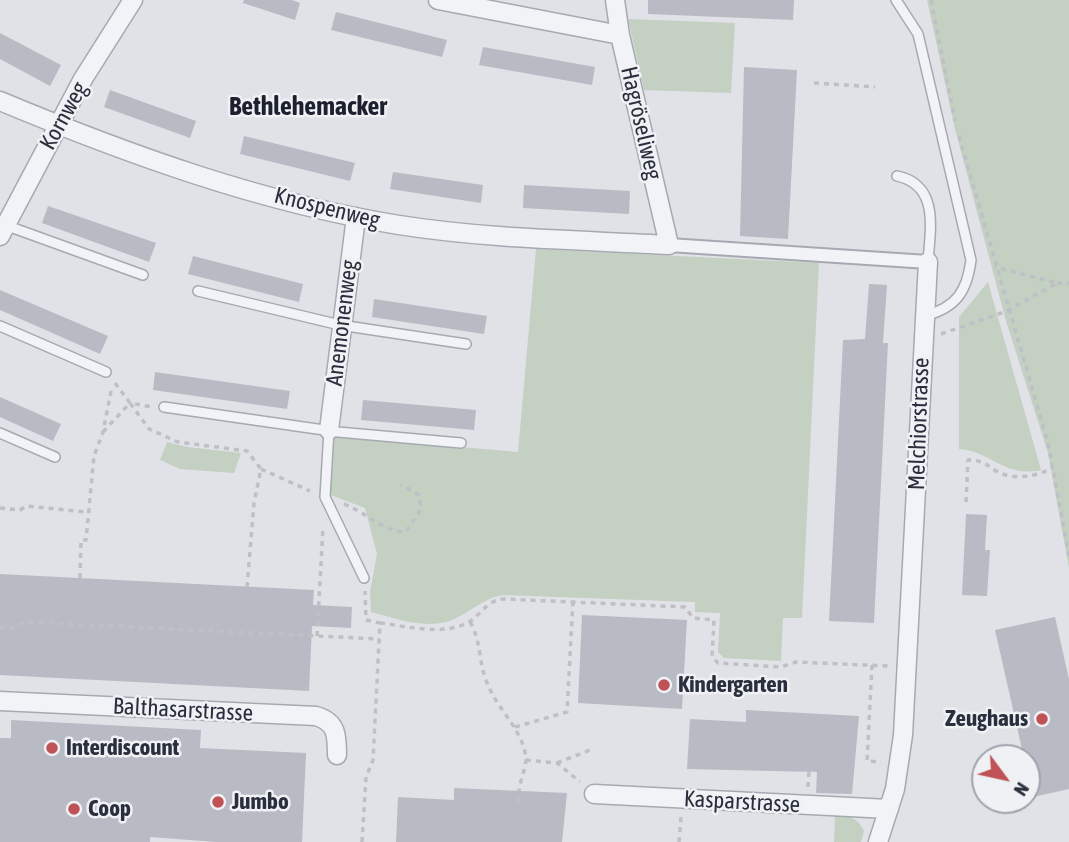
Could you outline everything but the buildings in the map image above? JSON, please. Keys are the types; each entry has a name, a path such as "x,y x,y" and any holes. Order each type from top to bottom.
{"street":[{"name":"Kornweg","path":"3,230 58,125 133,0"},
{"path":"438,0 620,35"},
{"name":"Hagröseliweg","path":"615,0 620,35 669,245"},
{"name":"Knospenweg","path":"0,101 196,175 356,217 498,237 669,245"},
{"name":"Anemonenweg","path":"329,430 340,325 356,217"},
{"path":"669,245 928,262"},
{"name":"Melchiorstrasse","path":"878,842 900,762 908,666 928,262"},
{"name":"Balthasarstrasse","path":"0,701 316,716 330,722 334,729 337,755"},
{"name":"Kasparstrasse","path":"594,794 889,808"}],"lane":[{"path":"896,0 918,34 971,260 968,283 958,298 939,313 924,317"},
{"path":"897,176 915,184 929,201 931,214 928,262"},
{"path":"3,230 143,275"},
{"path":"198,291 340,325 466,344"},
{"path":"0,326 110,376"},
{"path":"164,407 329,430 461,443"},
{"path":"329,430 325,497 365,578"},
{"path":"0,433 55,457"}],"path":[{"path":"931,0 957,130 1053,468 1069,556"},
{"path":"814,83 875,87"},
{"path":"995,267 1056,283 1069,283"},
{"path":"922,341 1007,311 1056,283"},
{"path":"110,376 121,395 149,429 178,442 247,451 261,470 364,511 393,532 405,532 421,509 419,495 401,484"},
{"path":"80,578 81,540 86,540 94,456 103,432 110,376"},
{"path":"130,403 164,407"},
{"path":"103,432 130,403"},
{"path":"966,502 968,460 983,460 1003,474 1033,477 1053,468"},
{"path":"247,587 254,503 261,470"},
{"path":"317,636 325,497"},
{"path":"0,508 20,510 26,506 87,512"},
{"path":"365,578 366,620 440,628 470,622 483,607 496,600 685,607 693,618 714,620 712,656 718,663 781,667 796,662 908,666"},
{"path":"515,727 567,712 573,601"},
{"path":"0,627 12,628 26,622 379,639"},
{"path":"362,842 366,777 373,760 380,622"},
{"path":"470,622 480,643 486,683 515,727 526,760 520,775 519,791"},
{"path":"872,665 867,761 900,762"},
{"path":"526,760 557,763 590,750"},
{"path":"557,763 594,794"},
{"path":"679,842 681,798"}],"green space":[{"path":"927,0 1069,0 1069,568 1048,453 1006,321 955,129"},
{"path":"628,19 735,23 731,93 644,90"},
{"path":"536,249 819,263 802,618 783,618 781,661 724,658 718,652 720,613 695,612 695,602 503,595 437,624 404,621 371,612 370,592 377,554 365,508 328,494 333,436 518,452"},
{"path":"988,282 1041,470 1017,470 980,454 959,449 959,317"},
{"path":"167,442 241,453 234,473 180,469 160,460"},
{"path":"835,815 849,817 859,823 864,831 861,842 834,842"}],"place":[{"name":"Kindergarten","path":"664,685"},
{"name":"Zeughaus","path":"1042,719"},
{"name":"Interdiscount","path":"52,748"},
{"name":"Jumbo","path":"218,802"},
{"name":"Coop","path":"74,809"}],"district":[{"name":"Bethlehemacker","path":"308,107"}]}
